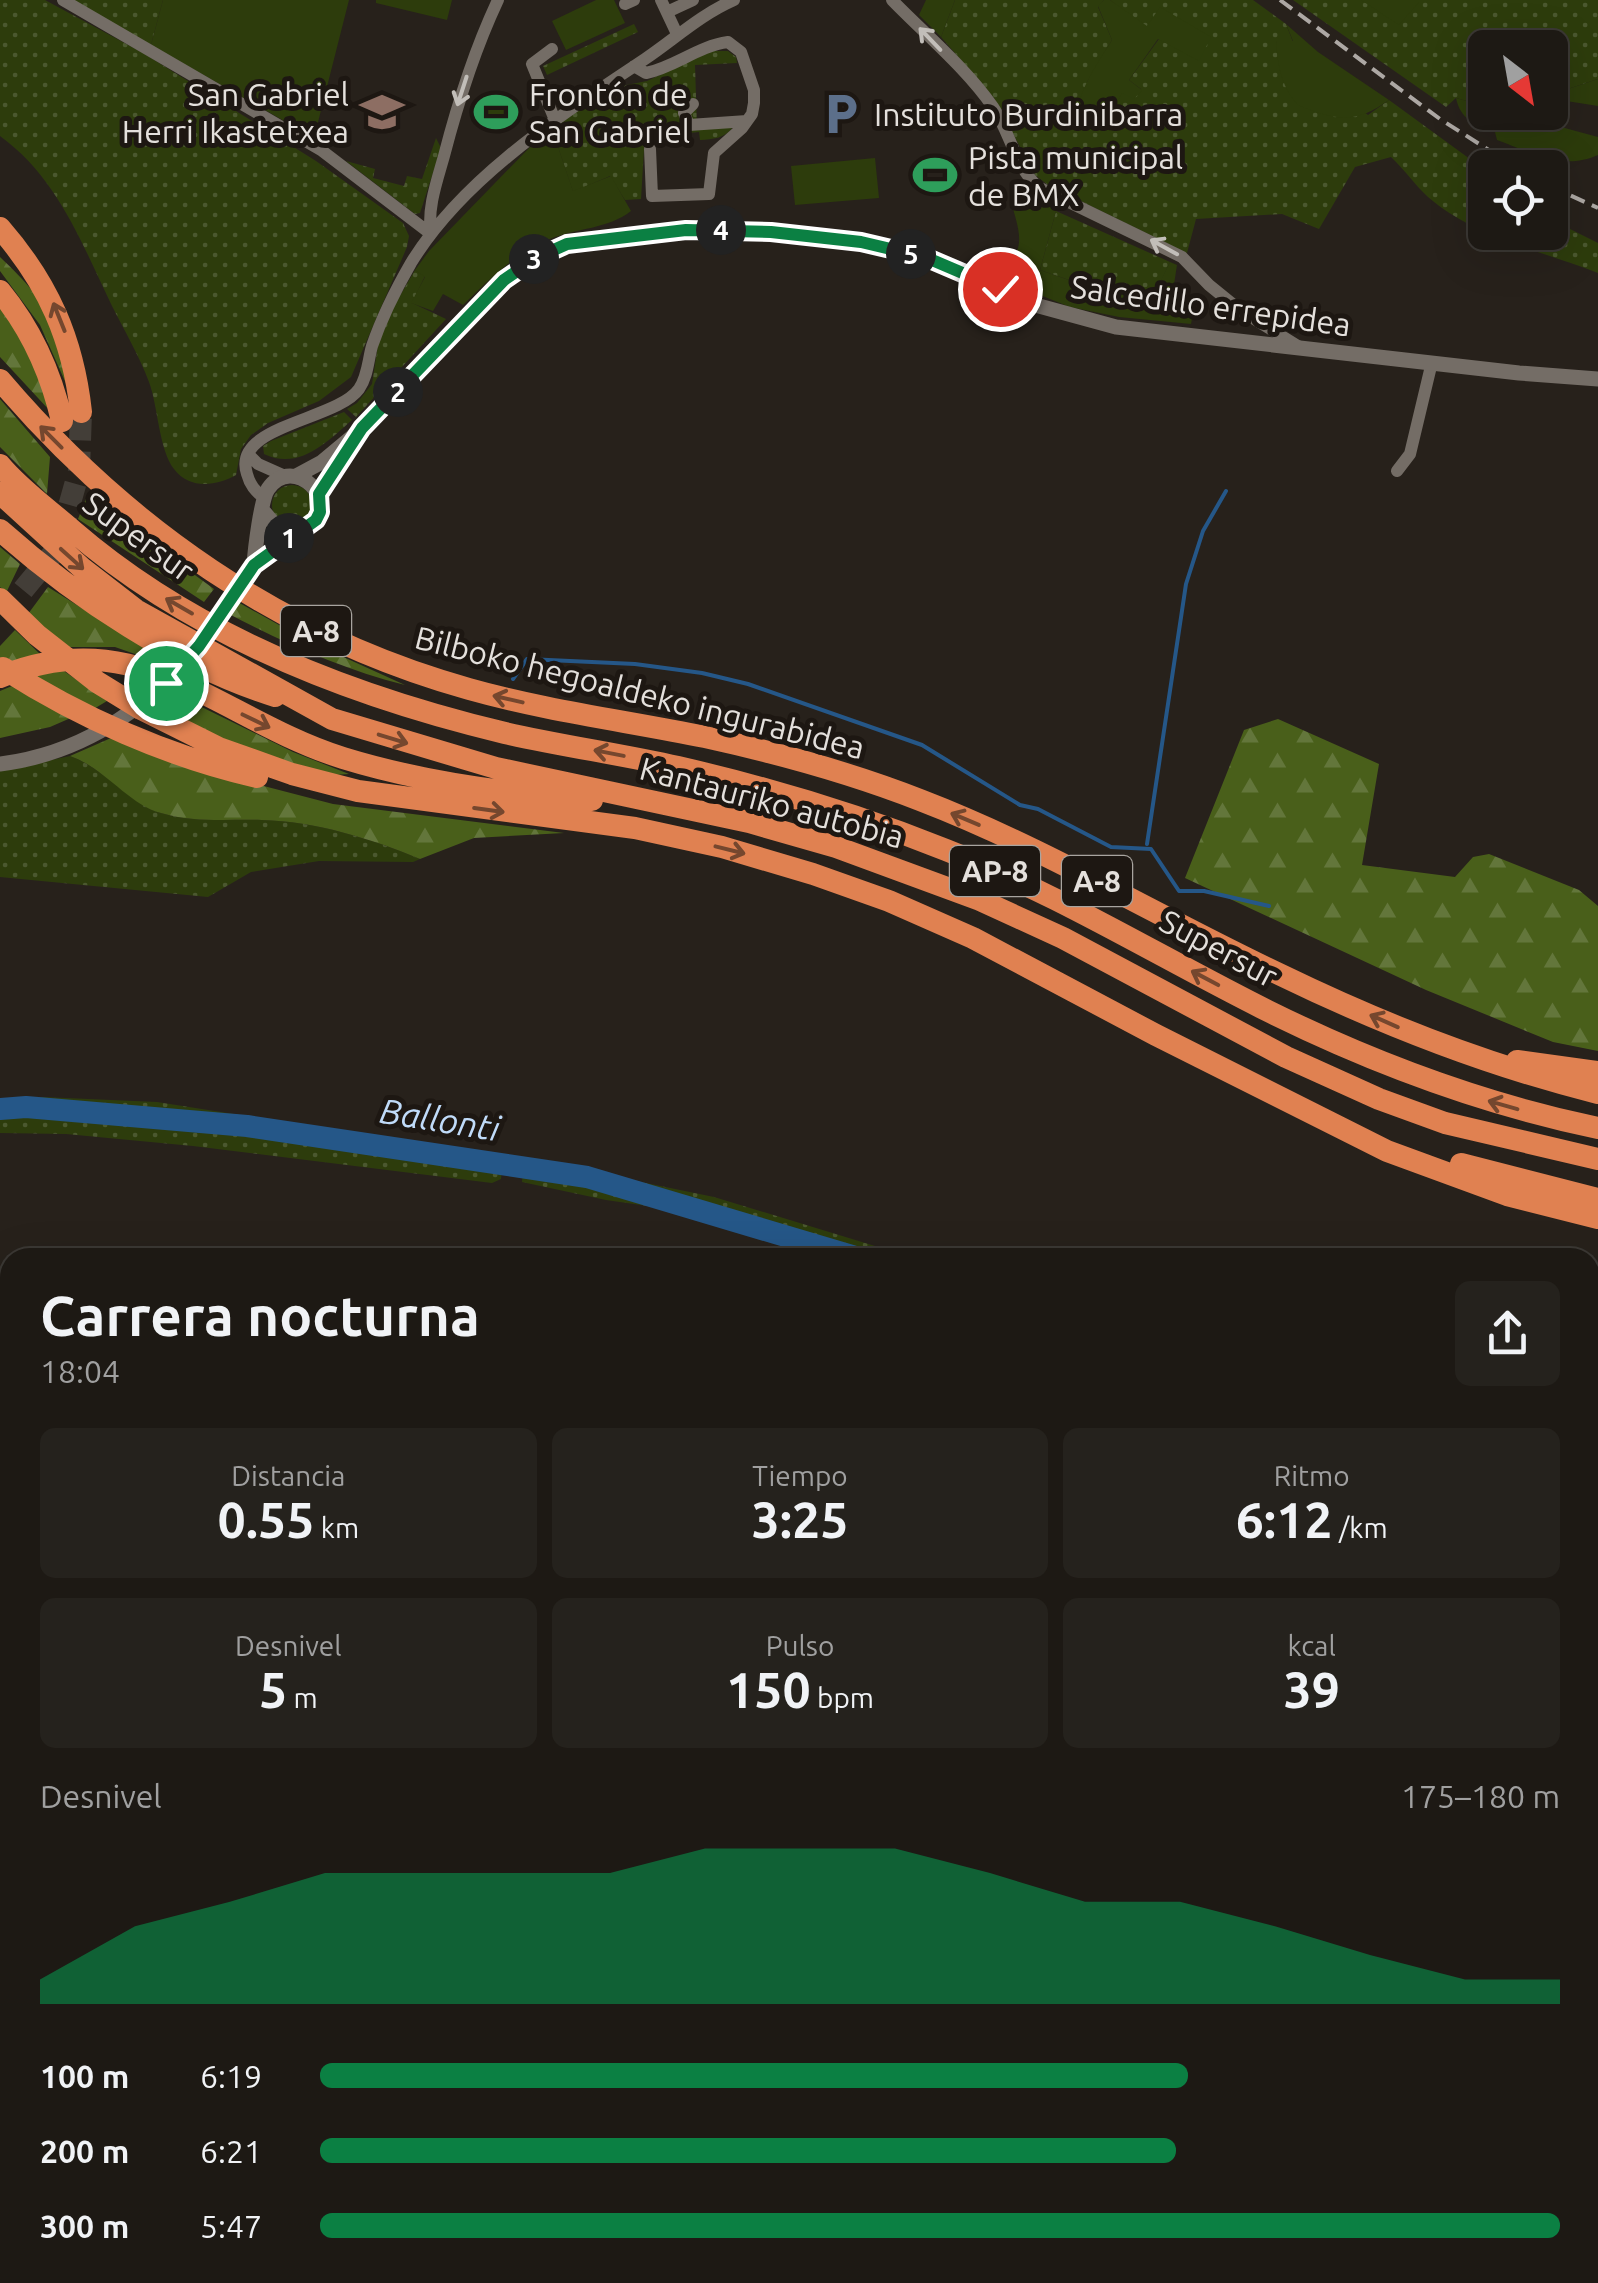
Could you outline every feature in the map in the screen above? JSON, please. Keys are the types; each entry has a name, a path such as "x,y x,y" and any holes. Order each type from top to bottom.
{"highway":[{"path":"0,228 26,257 62,321 78,382 72,417 44,360 0,292"},
{"name":"Bilboko hegoaldeko ingurabidea","path":"0,380 41,429 106,492 156,533 266,606 341,644 470,689 726,742 821,767 917,799 1033,849 1280,975 1407,1031 1535,1077 1598,1093"},
{"name":"Supersur","path":"0,465 92,547 142,584 252,646 362,691 415,707 503,732 677,767 803,799 929,843 1058,898 1268,1011 1352,1050 1463,1094 1598,1128"},
{"name":"Supersur","path":"0,492 84,570 136,610 254,673 302,705"},
{"path":"0,530 66,583 141,631 247,687 302,705"},
{"path":"0,621 23,590"},
{"path":"0,599 38,636 98,682 140,710 219,748 292,774 358,791 635,828 722,847 813,874 889,901 973,938 1387,1151 1507,1195 1598,1218"},
{"path":"0,676 48,660 108,659 167,677 287,736 368,765 447,783 511,792 680,807"},
{"path":"0,666 80,711 159,746 248,775 337,795 358,791"},
{"name":"Kantauriko autobia","path":"302,705 388,739 496,768 680,807 836,847 980,900 1063,938 1268,1048 1379,1098 1444,1124 1598,1160"},
{"path":"1474,1055 1598,1072"},
{"path":"1305,1108 1458,1163 1598,1197"}],"street":[{"path":"63,0 321,150 431,234"},
{"path":"431,234 432,201 458,102 498,0"},
{"path":"677,34 664,6 694,0"},
{"path":"295,534 278,530 253,490 244,464 252,445 343,404 360,388 392,299 431,234 492,171 555,120 710,11 734,0"},
{"path":"892,0 982,93 1000,119 1023,168 1038,187 1182,257 1242,311 1298,346"},
{"path":"634,66 646,72 656,70 721,42 733,44 741,52 754,90 748,121 714,153 709,194 652,196 650,149"},
{"path":"552,49 532,64 555,120"},
{"path":"693,104 684,113 689,125 748,121"},
{"name":"Salcedillo errepidea","path":"362,428 504,280 536,258 567,244 686,230 771,232 861,242 925,257 1028,303 1116,327 1598,378"},
{"path":"1397,471 1410,454 1432,362"},
{"path":"254,565 271,484 322,462 362,428"},
{"path":"0,764 38,757 84,741 130,713 166,683 199,646 254,565 295,534 311,527 320,512 319,494 362,428"},
{"path":"249,455 258,464 306,479 319,494"}],"green space":[{"path":"0,0 45,0 143,53 316,161 403,223 409,236 407,247 351,377 319,401 268,423 251,435 241,449 236,475 204,484 180,476 174,469 165,451 145,372 79,236 38,172 0,136"},
{"path":"69,0 163,0 151,45"},
{"path":"163,0 349,0 314,138 151,45"},
{"path":"376,0 452,0 447,20"},
{"path":"596,0 614,0 625,23 566,50 552,21"},
{"path":"926,0 955,0 941,37 919,15"},
{"path":"955,0 1104,0 1098,7 1112,40 1087,82 1122,93 1141,89 1129,80 1159,39 1110,0 1253,0 1286,24 1293,42 1276,42 1368,115 1389,100 1468,158 1468,224 1428,197 1391,157 1355,167 1319,229 1282,214 1196,219 1187,253 1035,175 994,98 941,37"},
{"path":"1110,0 1147,26 1160,7 1211,37 1199,61 1158,39 1129,80 1142,90 1134,99 1122,93 1100,134 1077,123 1083,90 1112,40 1098,6"},
{"path":"1293,0 1598,0 1598,79 1568,89 1568,30 1468,30 1468,101 1456,98 1446,107"},
{"path":"1361,0 1419,0 1419,2 1399,25"},
{"path":"634,24 638,32 547,75 543,66"},
{"path":"1286,24 1318,52 1389,100 1355,117 1344,118 1298,105 1284,83 1278,59 1276,41 1293,41"},
{"path":"711,51 728,51 737,63 695,65 697,128 733,127 730,131 705,140 700,140 699,132 651,137 644,149 641,199 625,200 610,176 573,192 552,129 611,88 647,81"},
{"path":"1598,79 1598,106 1568,101 1568,89"},
{"name":"Frontón de San Gabriel","path":"512,97 518,109 482,126 475,115"},
{"path":"1456,98 1468,101 1468,118 1465,116"},
{"path":"552,129 573,191 611,176 631,211 526,251 463,305 443,294 433,311 411,303 425,277 415,270 429,251"},
{"path":"1568,129 1598,137 1598,155 1568,161 1568,150 1522,150 1497,140 1490,130"},
{"path":"436,138 441,148 420,213 415,214 346,161 375,169 373,178 404,186 407,176 422,179"},
{"path":"875,158 879,198 795,205 791,166"},
{"path":"1024,185 1056,211 1040,270 1095,289 1154,294 1170,262 1177,265 1170,311 1193,313 1191,324 1119,317 1070,307 1005,281 1019,244 1010,194"},
{"path":"1056,211 1170,262 1155,294 1095,289 1040,270"},
{"path":"1568,228 1598,243 1598,273 1532,250 1568,250"},
{"path":"0,257 44,305 57,328 68,388 40,325 0,271"},
{"path":"415,270 425,276 412,303 446,319 356,417 347,409 372,384 378,345"},
{"path":"0,302 31,354 51,412 0,357"},
{"path":"0,399 50,457 47,494 0,447"},
{"path":"344,412 352,420 312,452 289,459 264,454 263,446 271,441"},
{"path":"292,485 306,491 312,505 306,519 292,525 278,519 272,505 278,491"},
{"path":"87,496 214,589 204,602 78,519"},
{"path":"0,547 20,564 6,593 0,587"},
{"path":"48,587 160,657 155,661 115,647 67,647 28,614"},
{"path":"236,601 306,640 405,685 270,635 227,613"},
{"path":"15,630 41,655 6,664 0,658 0,646"},
{"path":"61,669 107,701 92,710 30,677"},
{"path":"12,686 73,717 50,727 0,738 0,691"},
{"path":"163,688 293,752 349,774 334,775 245,751 146,705"},
{"path":"1278,719 1379,764 1362,865 1455,877 1473,857 1489,854 1579,890 1598,906 1598,1051 1553,1042 1426,990 1185,878 1244,730"},
{"path":"111,738 333,804 564,833 474,838 420,859 363,838 302,824 174,816 149,809 70,756"},
{"path":"70,756 161,813 199,819 302,824 363,838 420,859 319,861 251,872 208,897 0,877 0,771"},
{"path":"42,1097 157,1102 503,1156 501,1179 492,1183 66,1134 0,1133 0,1100 35,1101"},
{"path":"524,1158 714,1197 881,1248 788,1248 669,1209 522,1182"}],"waterway":[{"path":"1147,844 1186,584 1203,531 1226,491"},
{"path":"513,679 527,659 635,664 748,684 922,745 1020,805 1038,809 1111,847 1151,849 1179,891 1204,891 1269,906"},
{"name":"Ballonti","path":"0,1109 26,1107 247,1126 587,1177 825,1248"}],"tunnel":[{"path":"23,590 57,549 79,471 81,412"}],"railway":[{"path":"1280,0 1440,119 1489,150"},
{"path":"1568,194 1598,208"}],"place":[{"name":"San Gabriel Herri Ikastetxea","path":"382,112"},
{"name":"Frontón de San Gabriel","path":"496,112"},
{"name":"Instituto Burdinibarra","path":"841,114"},
{"name":"Pista municipal de BMX","path":"935,175"}],"route":[{"path":"166,683 199,646 254,565 295,534 311,527 320,512 319,494 362,428 504,280 536,258 567,244 621,236 686,230 771,232 861,242 925,257 1000,289"}]}
